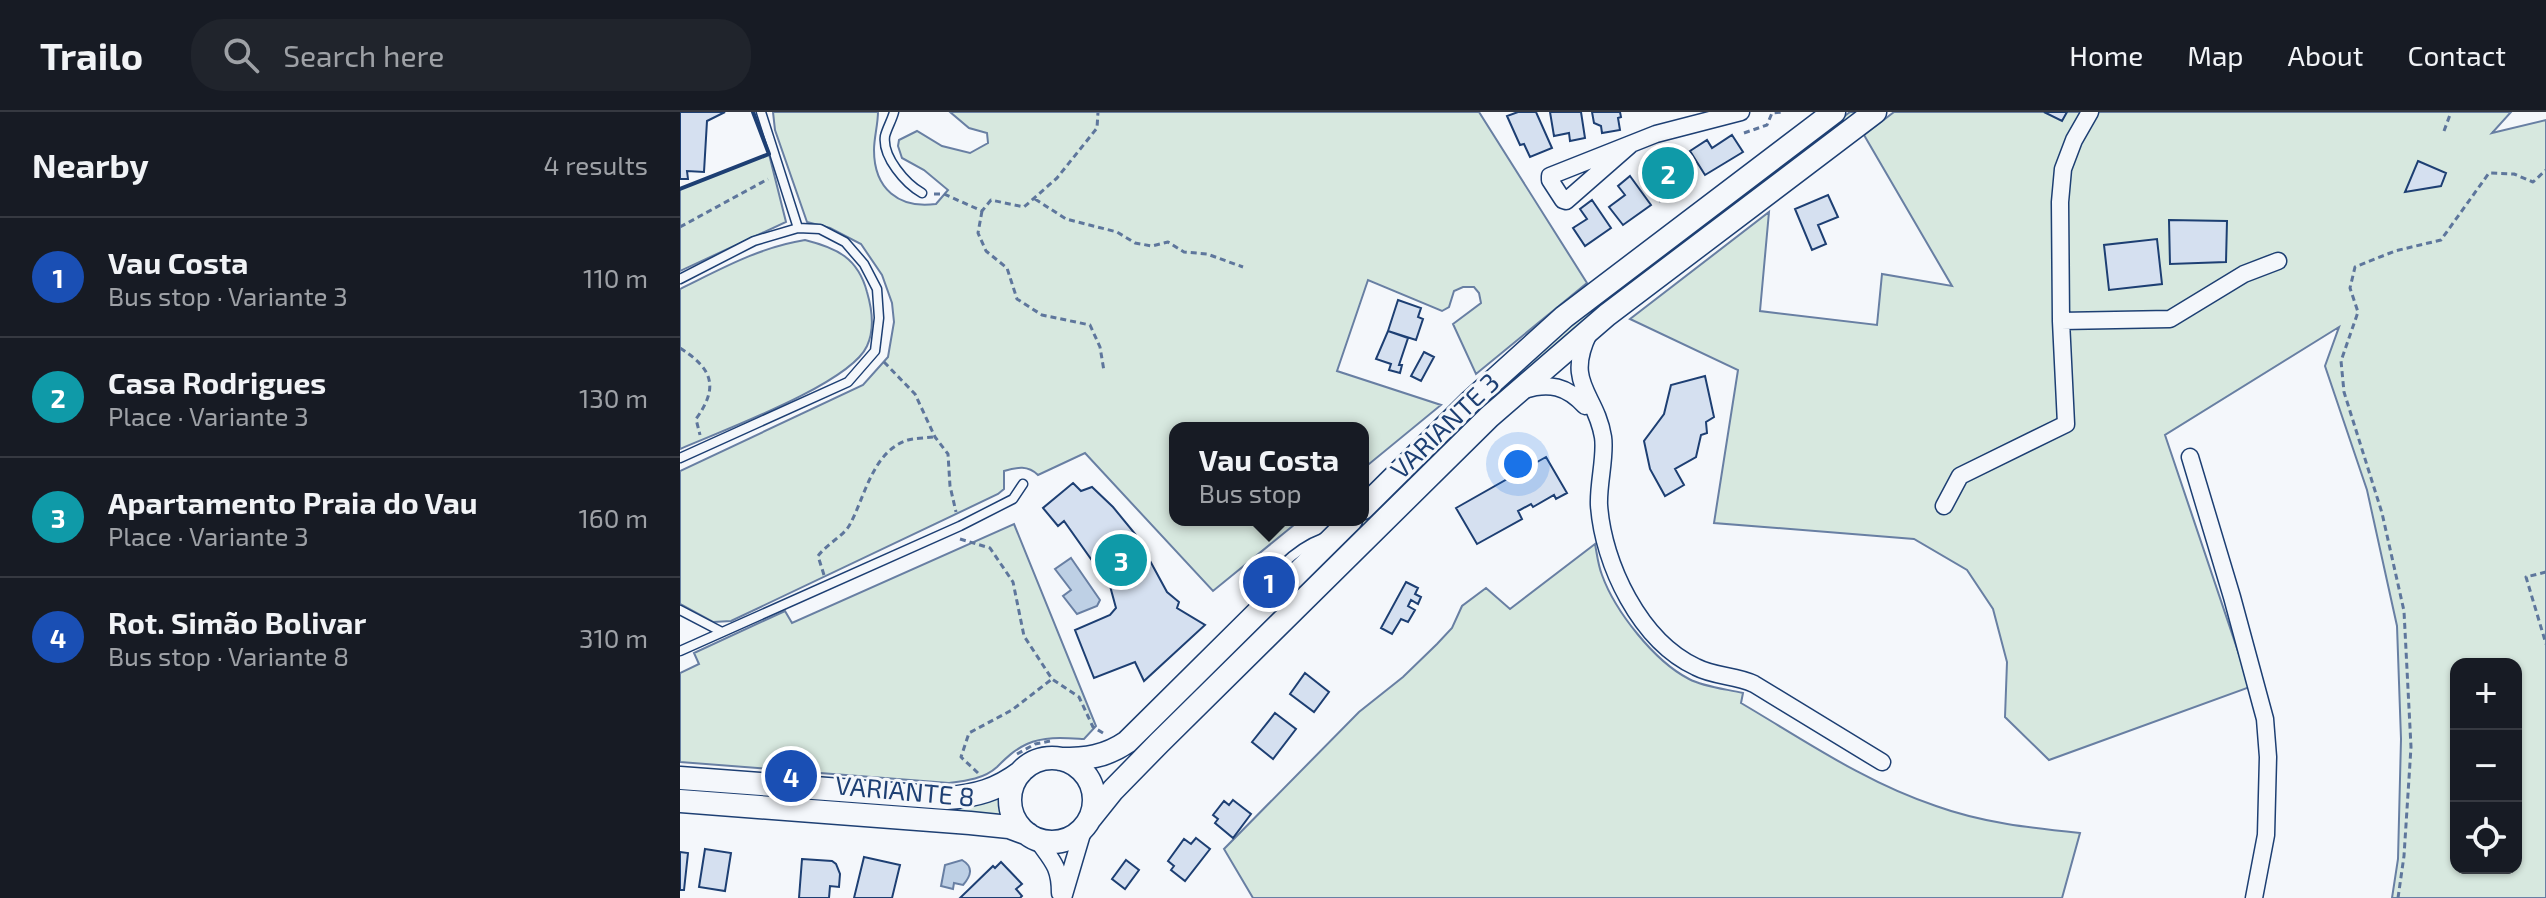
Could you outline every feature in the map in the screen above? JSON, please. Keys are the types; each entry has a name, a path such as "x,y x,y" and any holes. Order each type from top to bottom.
{"main road":[{"name":"VARIANTE 3","path":"1086,823 1159,743 1489,417 1592,328 1875,112"},
{"name":"VARIANTE 3","path":"1369,502 1471,401 1564,317 1832,113"},
{"path":"1061,750 1088,778 1094,803 1086,823 1062,840 1032,836 1017,821 1011,805 1017,764 1043,759 1061,750 1089,759 1110,753 1127,742 1345,526"},
{"name":"VARIANTE 8","path":"683,777 947,798 992,791 1017,764"},
{"name":"VARIANTE 8","path":"680,801 983,824 1009,827 1032,836"}],"street":[{"path":"1630,145 1566,201 1550,180 1550,176 1656,134 1741,112"},
{"path":"1944,506 1960,476 2066,424 2059,229 2063,169 2074,140 2090,112"},
{"path":"2061,321 2170,319 2244,274 2278,261"},
{"path":"1592,328 1583,346 1579,372 1581,386 1604,439 1599,503 1602,533 1609,559 1642,620 1676,656 1709,673 1742,678 1754,684 1882,762"},
{"path":"1519,391 1549,385 1562,388 1572,393 1599,425"},
{"path":"2190,457 2265,719 2268,757 2266,835 2254,898"},
{"path":"1061,898 1086,823"},
{"path":"1032,836 1055,863 1060,874 1061,898"}],"lane":[{"path":"761,112 798,228"},
{"path":"894,112 885,139 893,162 907,185 922,193"},
{"path":"680,279 754,241 798,228 820,229 845,242 864,264 877,289 879,318 875,351 848,382 680,458"},
{"path":"680,651 960,526 1013,499 1023,484"},
{"path":"680,610 722,632"}],"path":[{"path":"1098,112 1097,128 1057,178 1024,207 991,200 982,211 978,233 986,251 1007,268 1017,299 1042,315 1090,325 1100,347 1104,371"},
{"path":"1744,133 1767,125 1772,113 1782,112"},
{"path":"2444,131 2451,112"},
{"path":"2398,898 2411,747 2404,611 2382,513 2344,392 2341,361 2358,312 2350,288 2355,267 2395,251 2441,240 2489,173 2514,174 2533,182 2546,170"},
{"path":"680,227 782,172"},
{"path":"922,193 944,194 982,211"},
{"path":"1035,199 1066,219 1117,232 1135,243 1152,246 1168,242 1184,252 1207,254 1243,267"},
{"path":"680,348 703,366 710,382 708,402 696,419 703,448"},
{"path":"875,351 915,394 935,437 948,454 950,486 960,526 959,539 990,548 1013,582 1024,636 1052,679 1079,697 1093,727 1114,739"},
{"path":"828,587 818,556 828,543 847,530 871,474 892,449 906,441 935,437"},
{"path":"2546,572 2526,577 2546,644"},
{"path":"984,779 961,757 969,733 1012,710 1052,679"},
{"path":"1017,764 1035,744 1061,750"}],"shaded area":[{"path":"773,112 878,112 874,150 878,176 891,194 923,205 936,204 948,190 924,170 902,158 899,140 917,131 942,146 970,153 988,143 987,133 969,128 950,112 1479,112 1587,283 1476,374 1453,324 1481,303 1474,287 1454,291 1449,307 1442,311 1368,280 1337,371 1441,405 1369,464 1369,422 1169,422 1169,526 1293,526 1213,591 1085,453 1038,475 1022,468 1004,471 1004,489 998,494 731,621 713,622 680,604 680,471 863,385 888,357 894,322 892,303 882,275 861,244 830,228 807,222 775,130"},
{"path":"1850,112 1862,112 1615,299 1149,743 1145,739 1358,526 1369,526 1369,515 1552,339"},
{"path":"1894,112 2511,112 2492,133 2546,120 2546,898 2392,898 2398,859 2401,739 2397,626 2367,490 2325,366 2339,327 2165,435 2250,687 2049,760 2005,717 2007,662 1993,609 1967,570 1914,539 1714,523 1738,370 1630,319 1769,212 1760,311 1877,325 1882,274 1952,286 1864,135"},
{"path":"769,154 786,222 680,271 680,189"},
{"path":"805,240 845,256 858,271 871,312 872,326 867,346 856,361 811,391 680,449 680,289 756,253"},
{"path":"1014,524 1096,726 1084,739 1034,741 1022,746 986,774 949,783 680,762 680,673 699,664 694,653 785,611 792,623"},
{"path":"1595,544 1602,575 1626,619 1662,660 1689,679 1743,693 1741,703 1836,760 1910,796 1989,821 2080,833 2062,898 1253,898 1224,849 1359,712 1403,677 1437,644 1452,628 1462,606 1486,588 1510,609"},
{"path":"680,786 1003,794 1005,819 680,793"}],"water":[{"path":"1071,558 1100,600 1097,606 1077,614 1063,596 1071,590 1055,569"},
{"path":"962,860 970,869 966,882 963,885 954,883 953,889 941,886 945,865"}],"building":[{"path":"680,112 725,112 707,121 704,172 687,171 688,179 680,179"},
{"path":"1518,112 1536,112 1552,148 1530,157 1524,144 1520,145 1507,116"},
{"path":"1550,112 1581,112 1585,138 1570,141 1569,133 1554,136"},
{"path":"1592,112 1620,112 1620,130 1602,133 1601,126 1594,123"},
{"path":"2044,112 2067,112 2062,121"},
{"path":"1732,135 1743,152 1705,175 1690,151 1707,140 1712,148"},
{"path":"1670,152 1689,182 1660,201 1645,178 1659,168 1655,162"},
{"path":"2418,161 2446,173 2441,186 2405,192"},
{"path":"1630,176 1651,205 1623,225 1609,207 1625,195 1618,186"},
{"path":"1828,195 1838,217 1818,225 1826,244 1812,250 1795,209"},
{"path":"1592,200 1611,228 1585,246 1573,228 1587,219 1580,209"},
{"path":"2169,220 2227,221 2226,262 2170,264"},
{"path":"2157,239 2162,284 2109,290 2104,245"},
{"path":"1398,300 1421,308 1418,317 1423,319 1416,340 1388,331"},
{"path":"1388,331 1408,338 1399,365 1402,365 1400,373 1389,370 1391,364 1376,359"},
{"path":"1424,352 1434,357 1421,381 1411,376"},
{"path":"1705,376 1714,417 1706,422 1707,433 1701,435 1696,457 1675,469 1684,485 1665,496 1650,469 1644,441 1664,414 1671,385"},
{"path":"1546,457 1567,493 1556,499 1554,495 1533,507 1531,504 1518,511 1522,519 1477,544 1456,508"},
{"path":"1073,483 1081,491 1092,487 1113,507 1136,535 1167,592 1179,602 1177,608 1205,625 1144,681 1135,662 1094,678 1075,630 1110,615 1116,608 1110,586 1064,521 1058,526 1043,508"},
{"path":"1406,582 1418,588 1415,594 1421,597 1418,604 1411,600 1408,606 1415,610 1408,622 1401,619 1392,634 1381,628"},
{"path":"1305,673 1329,692 1314,712 1290,694"},
{"path":"1275,713 1296,729 1273,759 1252,742"},
{"path":"1233,800 1251,814 1233,838 1215,823 1218,819 1213,815 1224,801 1229,805"},
{"path":"1196,838 1210,849 1185,881 1171,870 1174,866 1168,861 1184,839 1191,844"},
{"path":"705,849 731,853 725,891 699,887"},
{"path":"680,852 688,853 684,890 680,890"},
{"path":"864,857 900,865 892,898 854,898"},
{"path":"802,859 836,864 840,874 839,887 830,886 829,898 799,898"},
{"path":"1126,860 1139,870 1125,889 1112,879"},
{"path":"1001,862 1022,884 1016,889 1022,896 1020,898 960,898 993,866 995,868"}],"wall":[{"path":"680,189 769,154 753,112"}],"place":[{"name":"Casa Rodrigues","path":"1668,173"},
{"name":"Apartamento Praia do Vau","path":"1121,560"},
{"name":"Vau Costa","path":"1269,582"},
{"name":"Rot. Simão Bolivar","path":"791,776"}]}
